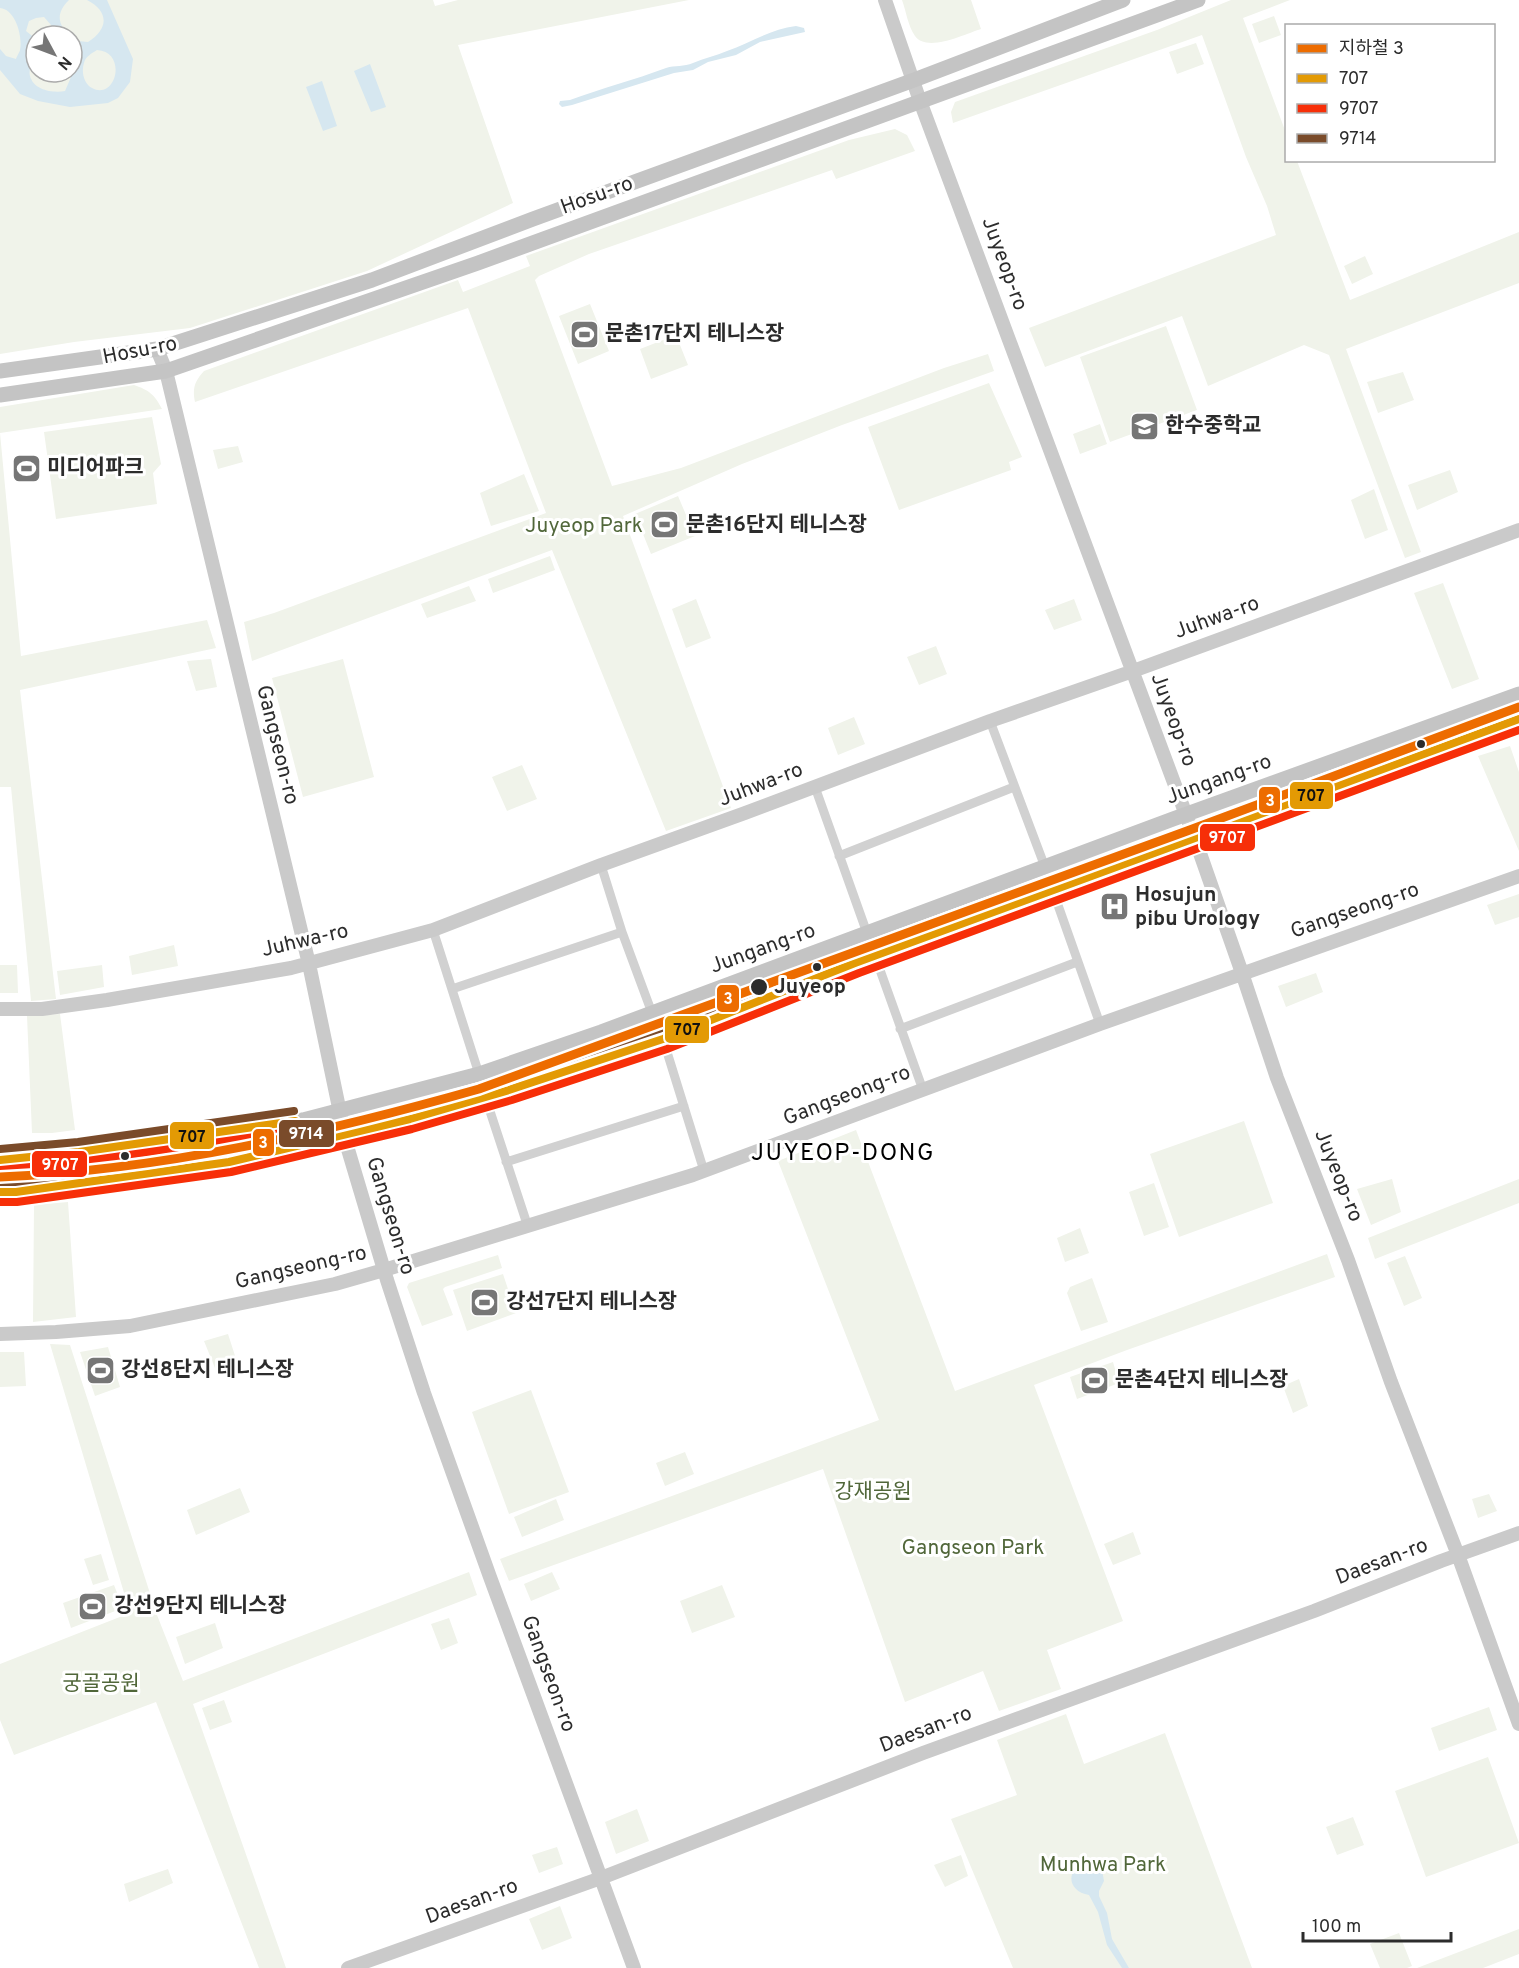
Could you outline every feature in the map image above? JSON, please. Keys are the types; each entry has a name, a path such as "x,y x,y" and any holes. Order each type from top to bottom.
{"main road":[{"name":"Hosu-ro","path":"0,371 157,349 372,280 914,80 1123,0"},
{"name":"Hosu-ro","path":"0,395 166,371 478,263 1198,0"},
{"name":"Jungang-ro","path":"0,1160 80,1152 291,1121 479,1074 652,1013 1519,694"},
{"path":"0,1192 16,1192 229,1161 410,1119 485,1096 663,1040 875,956 1519,719"}],"street":[{"name":"Juyeop-ro","path":"885,0 920,100 1195,839 1277,1078 1348,1260 1391,1382 1458,1555 1519,1724"},
{"name":"Gangseon-ro","path":"157,349 166,371 309,964 338,1110 384,1270 424,1393 634,1968"},
{"name":"Juhwa-ro","path":"0,1009 42,1009 107,1000 309,964 433,930 990,721 1519,530"},
{"path":"990,721 1045,867"},
{"path":"815,787 867,933"},
{"path":"839,856 1014,787"},
{"path":"600,866 652,1013"},
{"name":"Gangseong-ro","path":"0,1334 130,1326 335,1284 528,1227 704,1171 1100,1024 1519,876"},
{"path":"1053,891 1100,1024"},
{"path":"433,930 479,1074"},
{"path":"452,989 622,932"},
{"path":"875,956 923,1090"},
{"path":"900,1029 1077,962"},
{"path":"663,1040 704,1171"},
{"path":"485,1096 528,1227"},
{"path":"506,1162 684,1106"},
{"name":"Daesan-ro","path":"348,1968 601,1878 923,1753 1314,1611 1519,1533"}],"green space":[{"path":"0,0 433,0 435,6 458,0 689,0 458,45 513,203 367,271 190,328 74,342 0,354"},
{"path":"902,0 971,0 981,29 937,43 921,41 911,28"},
{"path":"1231,0 1290,0 1243,18 1285,130 1285,162 1297,162 1350,300 1519,232 1519,283 1346,349 1421,552 1405,558 1329,355 1304,345 1208,386 1182,316 1045,367 1029,328 1276,235 1202,35 953,123 951,112 955,102 1157,30"},
{"path":"1274,16 1281,35 1259,43 1252,24"},
{"path":"1196,43 1204,64 1177,74 1169,52"},
{"name":"Juyeop Park","path":"895,129 907,135 915,151 836,179 832,170 589,254 539,276 535,280 612,486 681,468 944,368 988,354 994,371 842,425 742,464 623,516 731,808 666,831 552,550 252,661 244,622 546,513 468,308 195,402 195,385 204,371 458,280 463,292 530,266 526,256 849,140"},
{"path":"1365,256 1373,274 1352,284 1344,266"},
{"name":"문촌17단지 테니스장","path":"590,304 609,351 578,364 559,316"},
{"path":"1166,326 1197,410 1110,442 1080,357"},
{"path":"676,335 688,365 651,379 640,349"},
{"path":"1403,372 1414,400 1378,413 1367,382"},
{"path":"989,383 1022,457 1009,462 1011,470 899,510 868,427"},
{"path":"134,385 151,394 162,409 0,433 0,407"},
{"path":"152,417 161,464 153,473 157,504 56,519 44,432"},
{"path":"1100,424 1107,444 1080,454 1073,434"},
{"path":"0,433 21,656 207,620 216,648 20,690 56,999 31,1001 11,787 0,787"},
{"path":"238,446 243,462 218,469 213,450"},
{"path":"1450,470 1458,492 1417,510 1408,485"},
{"path":"524,474 539,511 491,526 480,493"},
{"path":"1374,489 1388,530 1365,539 1351,500"},
{"name":"문촌16단지 테니스장","path":"678,496 695,536 651,554 635,514"},
{"path":"550,556 555,570 493,593 488,579"},
{"path":"1443,583 1479,679 1452,689 1414,593"},
{"path":"469,586 476,601 427,618 421,604"},
{"path":"696,599 711,638 686,648 672,609"},
{"path":"1074,599 1082,620 1054,630 1045,610"},
{"path":"936,646 947,674 919,685 907,657"},
{"path":"211,659 217,687 196,691 187,661"},
{"path":"343,659 374,777 303,797 272,678"},
{"path":"854,717 865,744 838,755 828,728"},
{"path":"1510,746 1519,772 1519,851 1478,756"},
{"path":"522,765 537,799 507,811 492,777"},
{"path":"1519,894 1519,917 1495,925 1487,905"},
{"path":"174,945 178,966 132,975 129,956"},
{"path":"0,965 17,965 18,993 0,993"},
{"path":"102,965 104,987 60,995 57,971"},
{"path":"1316,973 1323,992 1286,1007 1278,986"},
{"path":"60,1014 75,1130 32,1133 27,1016"},
{"path":"1244,1121 1273,1203 1179,1237 1150,1154"},
{"name":"Gangseon Park","path":"856,1130 955,1391 1327,1254 1335,1277 1034,1385 1123,1621 1047,1650 1061,1689 999,1711 983,1671 905,1702 823,1469 509,1581 500,1559 879,1420 778,1161"},
{"path":"1392,1179 1401,1212 1371,1225 1357,1189"},
{"path":"1519,1179 1519,1203 1375,1259 1368,1238"},
{"path":"1154,1183 1169,1227 1144,1236 1129,1192"},
{"path":"68,1202 76,1317 33,1322 34,1205"},
{"path":"1080,1228 1089,1253 1065,1262 1057,1238"},
{"path":"498,1255 502,1268 443,1289 453,1315 422,1326 407,1287 409,1283"},
{"path":"1405,1256 1422,1298 1404,1306 1387,1263"},
{"name":"강선7단지 테니스장","path":"503,1274 516,1313 467,1331 453,1290"},
{"path":"1092,1278 1108,1322 1081,1331 1067,1293 1070,1287"},
{"path":"228,1334 238,1365 217,1373 204,1341"},
{"name":"궁골공원","path":"50,1344 70,1345 157,1615 183,1681 469,1572 477,1595 193,1704 286,1968 259,1968 156,1702 14,1755 0,1720 0,1664 130,1613"},
{"name":"강선8단지 테니스장","path":"108,1347 120,1387 95,1396 80,1352"},
{"path":"0,1352 24,1352 26,1386 0,1387"},
{"name":"문촌4단지 테니스장","path":"1113,1362 1119,1383 1077,1399 1070,1377"},
{"path":"1299,1379 1308,1406 1293,1413 1283,1386"},
{"path":"531,1390 569,1492 509,1514 472,1412"},
{"path":"685,1452 694,1474 665,1486 656,1463"},
{"path":"240,1488 250,1512 196,1535 187,1510"},
{"path":"1489,1494 1497,1511 1478,1518 1472,1499"},
{"path":"556,1499 564,1520 522,1537 514,1517"},
{"path":"1133,1532 1141,1554 1113,1565 1104,1544"},
{"path":"101,1554 109,1580 93,1585 84,1559"},
{"path":"552,1572 560,1589 531,1601 524,1584"},
{"name":"강선9단지 테니스장","path":"114,1585 123,1608 71,1628 63,1603"},
{"path":"722,1585 735,1617 692,1633 680,1601"},
{"path":"449,1618 458,1643 441,1650 431,1624"},
{"path":"215,1623 223,1648 185,1664 176,1637"},
{"path":"224,1700 232,1722 210,1730 202,1708"},
{"path":"1489,1707 1497,1730 1439,1751 1431,1728"},
{"name":"Munhwa Park","path":"1066,1714 1084,1764 1165,1733 1252,1968 1013,1968 951,1819 1017,1795 997,1740"},
{"path":"1488,1757 1519,1843 1426,1877 1395,1791"},
{"path":"637,1809 649,1841 616,1854 605,1822"},
{"path":"1353,1817 1364,1845 1337,1855 1326,1827"},
{"path":"557,1847 563,1864 539,1873 532,1855"},
{"path":"961,1855 968,1876 945,1887 934,1865"},
{"path":"168,1869 173,1883 129,1902 124,1884"},
{"path":"560,1906 572,1938 542,1950 529,1919"},
{"path":"1519,1929 1519,1954 1483,1968 1417,1968"},
{"path":"1399,1933 1412,1966 1380,1968 1370,1944"}],"shaded area":[{"path":"0,0 69,0 60,14 62,24 50,24 44,17 24,24 24,84 35,84 45,90 61,92 65,91 68,84 84,84 84,77 87,84 100,90 107,88 112,82 115,66 113,59 107,53 97,50 89,55 84,66 84,42 88,42 100,32 104,20 99,9 87,0 107,0 133,59 130,82 118,98 108,103 70,107 38,101 20,94 0,70 0,49 6,56 16,59 21,44 17,24 10,13 0,8"},
{"path":"796,26 804,28 805,32 760,42 736,55 708,62 693,70 674,73 572,105 562,107 559,104 560,101 570,100 666,68 690,64 723,53 769,33"},
{"path":"370,64 386,107 371,112 354,71"},
{"path":"322,81 337,126 323,131 306,87"},
{"path":"1089,1862 1102,1870 1104,1881 1099,1896 1107,1913 1112,1939 1129,1968 1122,1968 1107,1945 1098,1912 1089,1895 1076,1889 1071,1879 1076,1869"}],"metro line":[{"name":"3","path":"0,1177 121,1166 242,1147 362,1120 479,1089 1187,831 1519,707"}],"transit line":[{"name":"9714","path":"0,1182 15,1182 227,1152 407,1109 506,1080 659,1029 851,953 1515,709"},
{"name":"707","path":"0,1192 16,1192 229,1162 410,1119 509,1090 663,1039 855,963 1519,719"},
{"name":"9707","path":"0,1202 17,1202 231,1172 412,1129 512,1100 667,1049 859,973 1519,730"},
{"name":"9714","path":"0,1149 78,1142 294,1111"},
{"name":"707","path":"0,1160 79,1152 295,1121"},
{"name":"9707","path":"1,1170 80,1162 296,1131"}],"place":[{"name":"문촌17단지 테니스장","path":"584,334"},
{"name":"한수중학교","path":"1144,426"},
{"name":"미디어파크","path":"26,468"},
{"name":"문촌16단지 테니스장","path":"665,525"},
{"name":"Hosujun pibu Urology","path":"1114,907"},
{"name":"Juyeop","path":"759,987"},
{"name":"강선7단지 테니스장","path":"485,1302"},
{"name":"강선8단지 테니스장","path":"100,1370"},
{"name":"문촌4단지 테니스장","path":"1094,1380"},
{"name":"강선9단지 테니스장","path":"93,1606"}],"district":[{"name":"JUYEOP-DONG","path":"843,1154"}],"park label":[{"name":"강재공원","path":"873,1492"}]}
